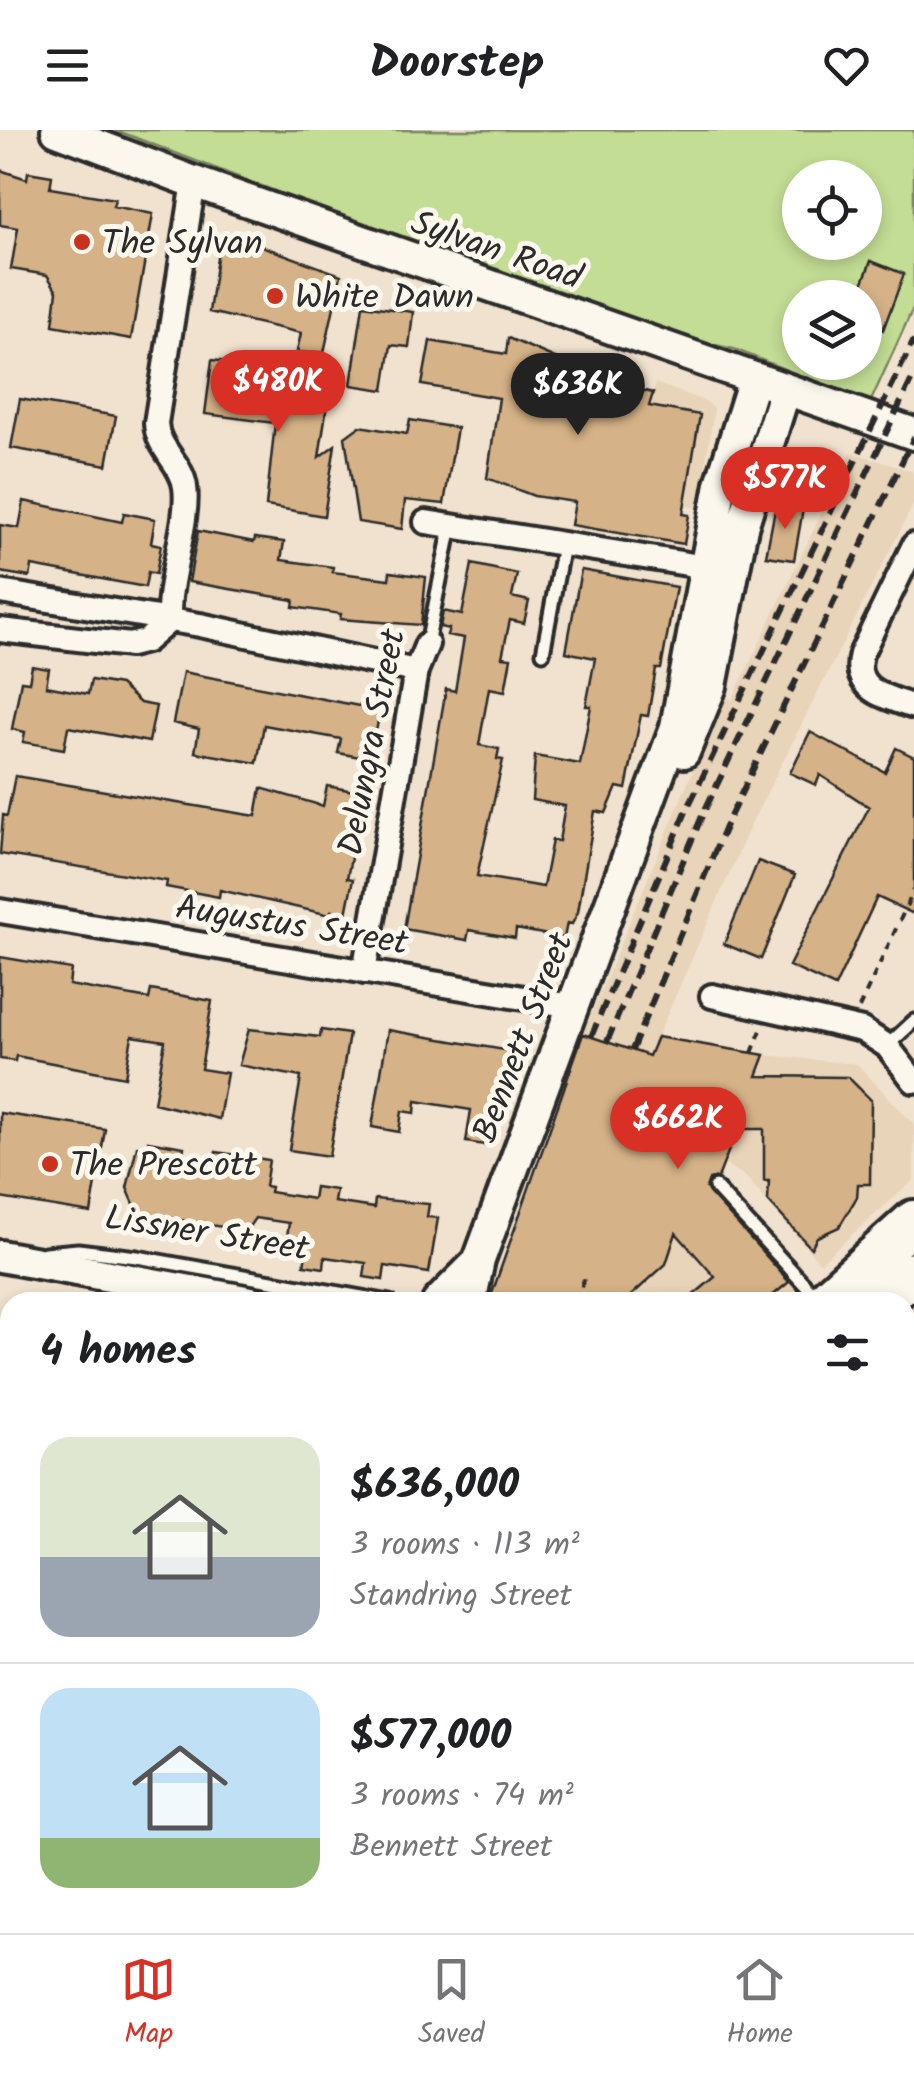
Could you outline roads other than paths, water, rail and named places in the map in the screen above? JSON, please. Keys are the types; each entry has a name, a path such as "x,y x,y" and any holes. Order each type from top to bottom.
{"highway":[{"path":"833,1292 914,1221"},
{"path":"892,1292 914,1273"}],"street":[{"name":"Sylvan Road","path":"57,130 194,182 914,434"},
{"path":"169,621 169,590 185,487 158,440 156,418 194,182"},
{"name":"Bennett Street","path":"472,1292 478,1260 637,840 688,745 708,696 728,458 754,380"},
{"name":"Bennett Street","path":"719,569 785,390"},
{"path":"426,522 719,569"},
{"path":"914,546 861,654 858,671 867,688 914,707"},
{"path":"0,592 169,621 416,671"},
{"path":"0,630 130,645 146,640 169,621"},
{"name":"Delungra Street","path":"364,972 416,671 428,644"},
{"name":"Augustus Street","path":"0,912 572,1006"},
{"path":"712,996 862,1030 887,1046 914,1081"},
{"name":"Lissner Street","path":"6,1256 199,1292"},
{"name":"Bennett Street","path":"454,1292 478,1260"}],"lane":[{"name":"Delungra Street","path":"428,644 451,526"},
{"path":"542,653 562,545"},
{"path":"887,1046 914,1021"},
{"path":"715,1187 813,1292"},
{"name":"Lissner Street","path":"6,1256 72,1250 347,1292"}],"railway":[{"path":"591,1037 688,807 914,340"},
{"path":"607,1042 702,816 912,379"},
{"path":"632,1050 725,827 914,437"}],"place":[{"name":"The Sylvan","path":"82,242"},
{"name":"White Dawn","path":"275,296"},
{"name":"The Prescott","path":"50,1164"}]}
